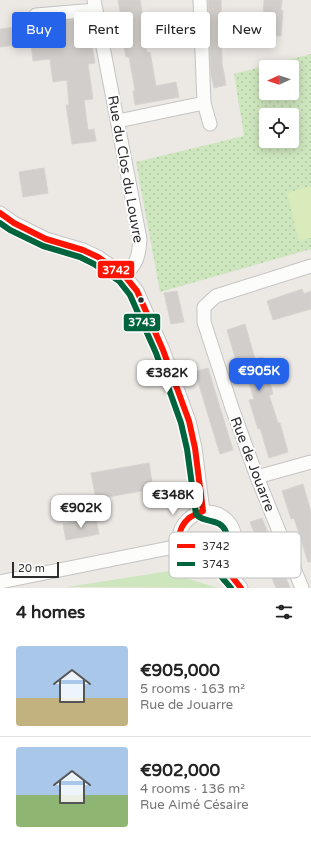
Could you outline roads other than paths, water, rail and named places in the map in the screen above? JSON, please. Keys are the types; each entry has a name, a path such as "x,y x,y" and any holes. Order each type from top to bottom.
{"street":[{"path":"200,0 204,103 210,124"},
{"path":"54,12 95,5"},
{"name":"Rue du Clos du Louvre","path":"95,5 140,239 140,252 132,269 124,275"},
{"path":"118,121 204,103"},
{"path":"0,213 14,223 46,238 83,250 98,257 124,275 137,291 161,344 189,421 195,448 203,511"},
{"name":"Rue de Jouarre","path":"279,532 257,477 232,408 204,322 204,308 216,296 311,266"},
{"path":"257,477 311,462"},
{"path":"180,532 186,520 194,514 203,511 222,515 229,522 234,532"},
{"path":"0,582 169,548"},
{"path":"233,578 241,588"},
{"name":"Rue de Jouarre","path":"298,578 302,588"}]}
